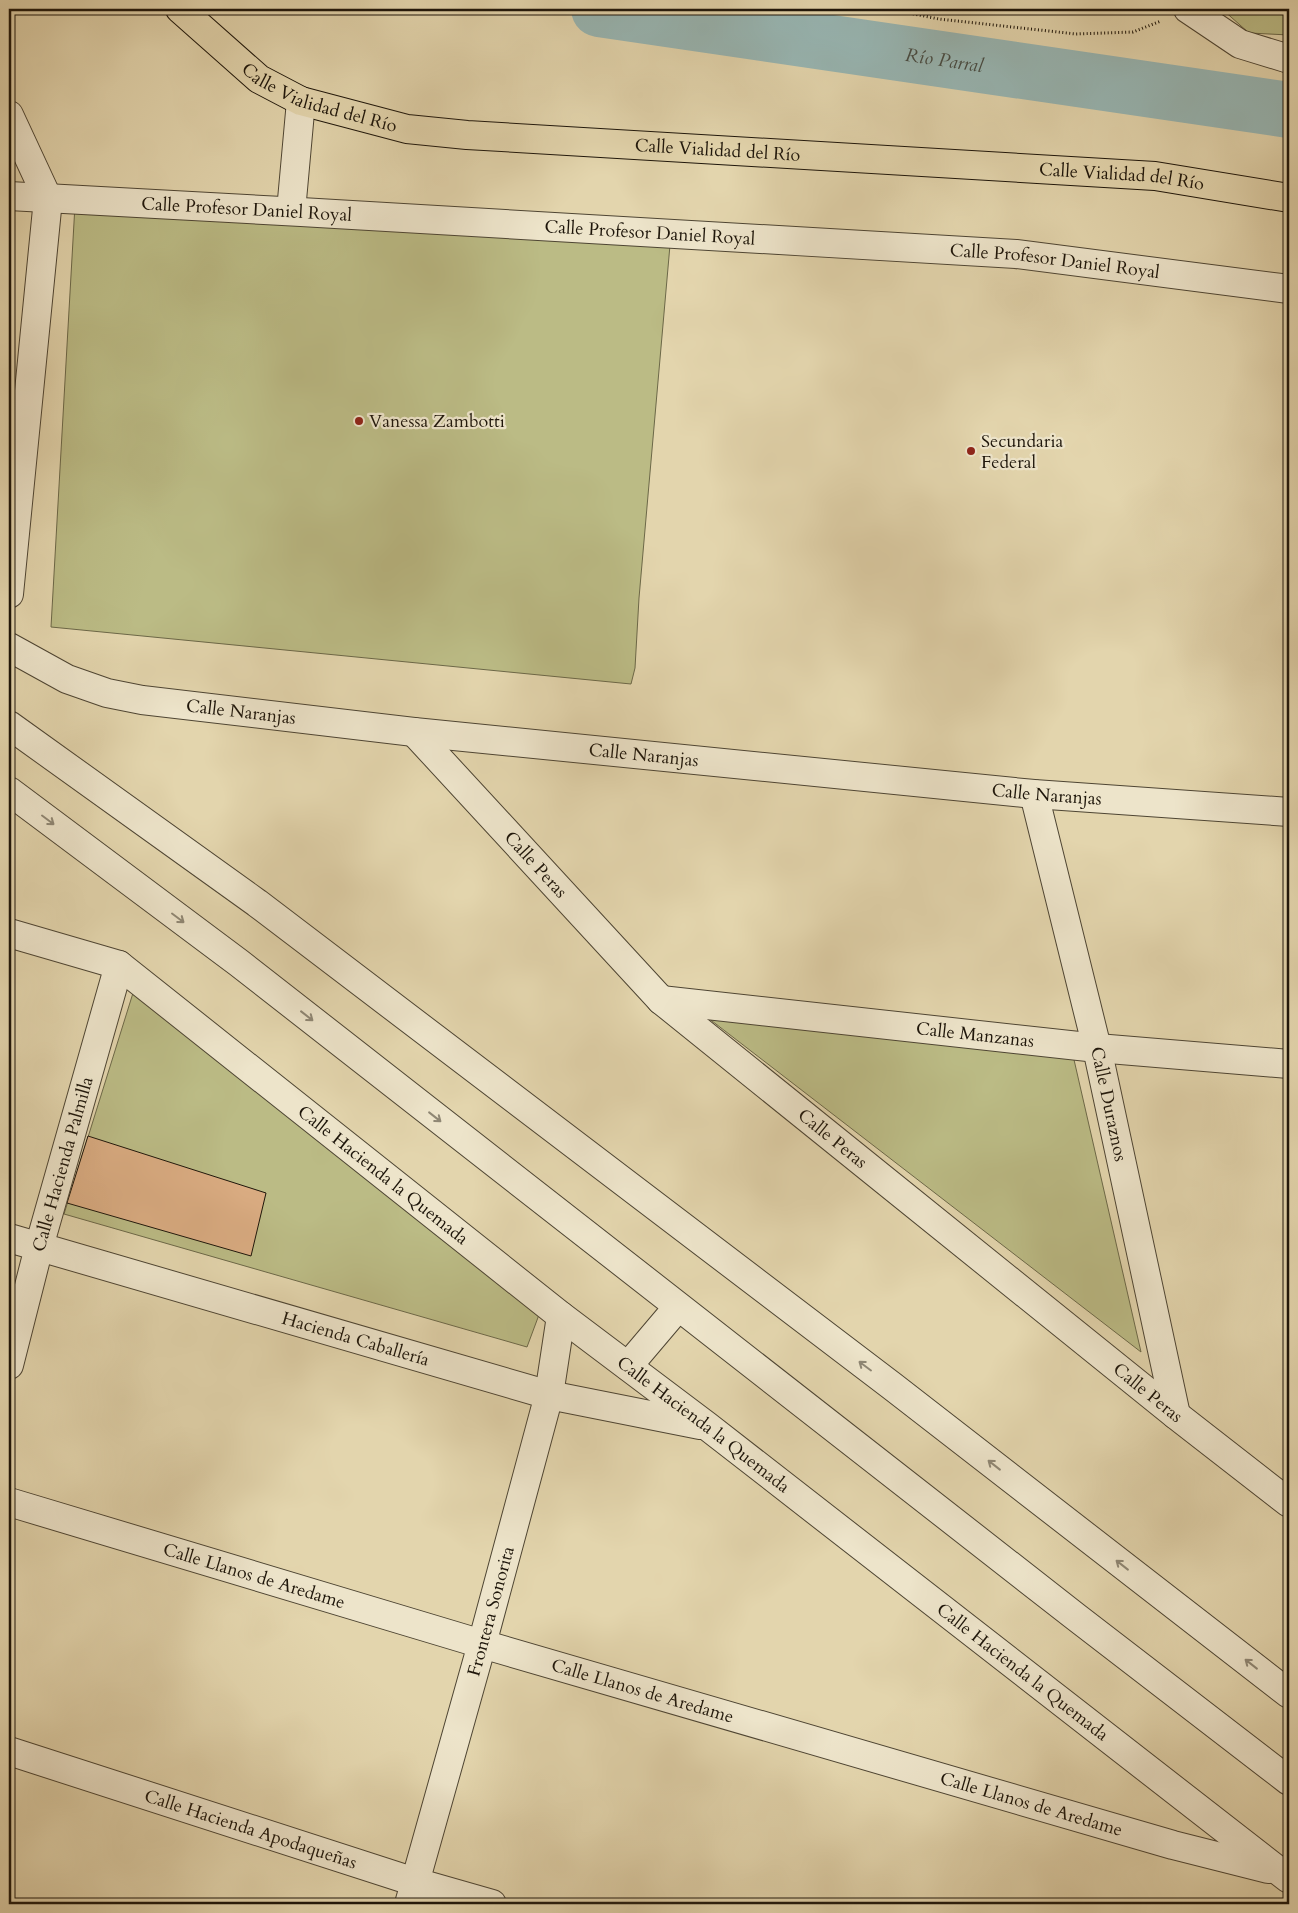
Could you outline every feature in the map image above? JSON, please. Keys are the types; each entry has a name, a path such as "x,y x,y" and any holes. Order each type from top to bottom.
{"main road":[{"name":"Calle Vialidad del Río","path":"180,9 259,79 301,102 407,129 436,133 1155,176 1289,198"}],"street":[{"path":"1188,10 1240,44 1289,58"},
{"name":"Calle Vialidad del Río","path":"291,211 301,102"},
{"path":"9,115 48,199 9,594"},
{"name":"Calle Profesor Daniel Royal","path":"9,196 1016,254 1289,289"},
{"name":"Calle Naranjas","path":"9,647 67,679 107,693 142,700 414,732 1034,794 1289,812"},
{"path":"9,725 281,921 892,1386 1289,1694"},
{"name":"Calle Peras","path":"414,732 661,1000 1176,1415 1289,1503"},
{"path":"9,791 239,964 1289,1781"},
{"name":"Calle Duraznos","path":"1034,794 1097,1048 1176,1415"},
{"path":"9,933 119,965"},
{"name":"Calle Hacienda Palmilla","path":"9,1365 39,1247 119,965"},
{"name":"Calle Hacienda la Quemada","path":"119,965 561,1316 707,1426 1284,1876"},
{"name":"Calle Manzanas","path":"661,1000 1097,1048 1289,1064"},
{"name":"Hacienda Caballería","path":"9,1238 549,1395 707,1426"},
{"path":"628,1366 678,1307"},
{"name":"Frontera Sonorita","path":"412,1893 549,1395 561,1316"},
{"name":"Calle Llanos de Aredame","path":"9,1502 482,1644 1284,1876"},
{"name":"Calle Hacienda Apodaqueñas","path":"9,1750 412,1893 492,1904"}],"path":[{"path":"889,9 939,19 1076,34 1133,32 1188,10"}],"green space":[{"path":"1222,9 1289,9 1289,35 1249,33"},
{"name":"Vanessa Zambotti","path":"75,205 670,245 639,598 635,668 631,684 51,627"},
{"path":"133,993 543,1304 527,1347 64,1214"},
{"path":"703,1014 1072,1051 1141,1352"}],"building":[{"path":"88,1136 266,1193 251,1256 67,1203"}],"waterway":[{"name":"Río Parral","path":"599,9 1289,110"}],"place":[{"name":"Vanessa Zambotti","path":"359,421"},
{"name":"Secundaria Federal","path":"971,451"}]}
